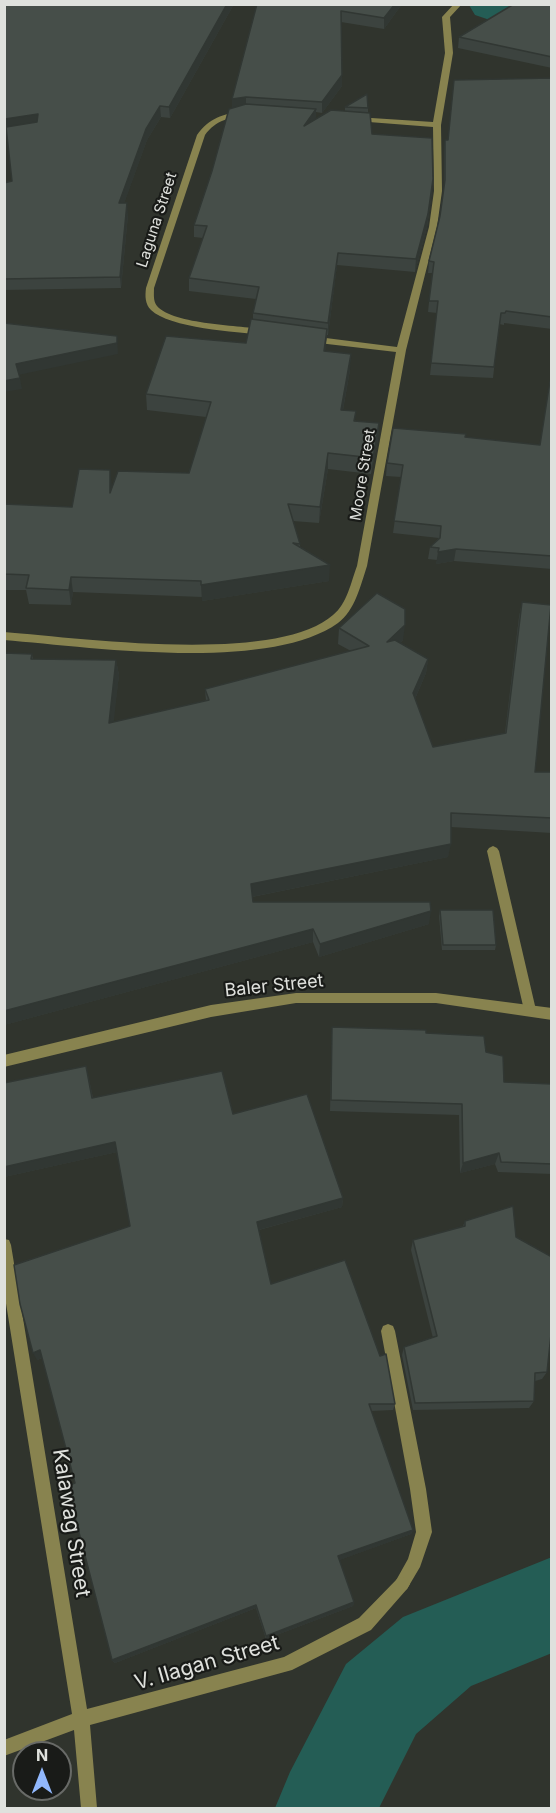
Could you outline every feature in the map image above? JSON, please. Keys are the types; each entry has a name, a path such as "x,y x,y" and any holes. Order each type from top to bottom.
{"street":[{"name":"Moore Street","path":"4,636 183,650 267,645 312,632 336,619 353,590 362,566 401,351 435,209 438,191 437,125 449,53 446,17 459,4"},
{"name":"Laguna Street","path":"256,113 224,116 209,123 201,135 150,288 150,298 153,307 165,316 183,321 272,334"},
{"path":"345,118 437,125"},
{"path":"295,337 401,351"},
{"path":"494,851 530,1010"},
{"name":"Baler Street","path":"4,1061 211,1011 296,998 436,998 552,1014"},
{"name":"Kalawag Street","path":"4,1245 81,1719 89,1809"},
{"name":"V. Ilagan Street","path":"4,1748 81,1719 286,1664 365,1624 402,1584 415,1562 424,1532 388,1331"}],"building":[{"path":"4,4 227,4 169,107 160,106 146,129 119,203 127,203 120,277 4,279 4,183 12,181 6,127 37,122 38,114 5,119"},
{"path":"257,4 395,4 384,18 341,11 342,75 322,102 246,97 232,99"},
{"path":"514,4 552,4 552,57 459,37"},
{"path":"552,78 552,317 506,311 501,313 494,367 431,363 438,301 429,301 434,262 429,261 440,216 445,180 445,140 448,140 454,80"},
{"path":"367,94 368,108 345,107"},
{"path":"246,104 316,109 304,126 331,110 370,113 372,134 432,138 433,179 428,214 416,259 338,253 328,323 253,313 259,287 189,278 207,226 194,225 229,109"},
{"path":"251,319 327,329 324,351 351,354 341,410 356,411 354,421 379,423 373,458 328,453 320,507 288,504 300,544 293,543 330,565 201,585 201,581 71,577 69,590 26,588 29,575 4,574 4,504 72,507 79,469 110,470 110,493 118,471 189,473 211,402 146,394 166,336 246,343"},
{"path":"4,323 117,336 117,343 16,364 20,378 4,381"},
{"path":"550,381 552,381 552,556 456,549 438,552 439,548 430,547 440,538 441,526 394,521 403,465 387,463 393,428 466,434 465,437 540,445"},
{"path":"377,593 405,609 405,625 387,642 395,640 428,659 413,693 433,747 506,733 522,602 551,605 535,772 552,772 552,818 451,813 451,844 251,884 253,902 430,902 431,911 320,944 313,929 4,1011 4,653 32,654 31,659 116,660 109,723 209,700 205,689 369,646 339,628"},
{"path":"440,910 493,910 496,945 443,945"},
{"path":"332,1027 426,1030 426,1033 484,1036 486,1052 503,1056 504,1082 552,1084 552,1164 501,1162 499,1153 463,1163 462,1104 331,1100"},
{"path":"86,1066 92,1098 222,1071 233,1114 307,1094 343,1198 257,1222 271,1284 345,1260 380,1356 386,1354 395,1404 369,1404 413,1530 338,1556 354,1602 266,1636 256,1605 112,1660 67,1486 75,1483 40,1350 33,1353 20,1304 14,1265 130,1226 115,1142 4,1167 4,1083"},
{"path":"513,1206 516,1237 552,1257 552,1325 547,1372 535,1373 534,1401 415,1403 404,1347 437,1336 413,1240 465,1226 465,1221"}],"waterway":[{"path":"491,5 552,27"},
{"path":"326,1808 381,1699 437,1651 552,1605"}]}
